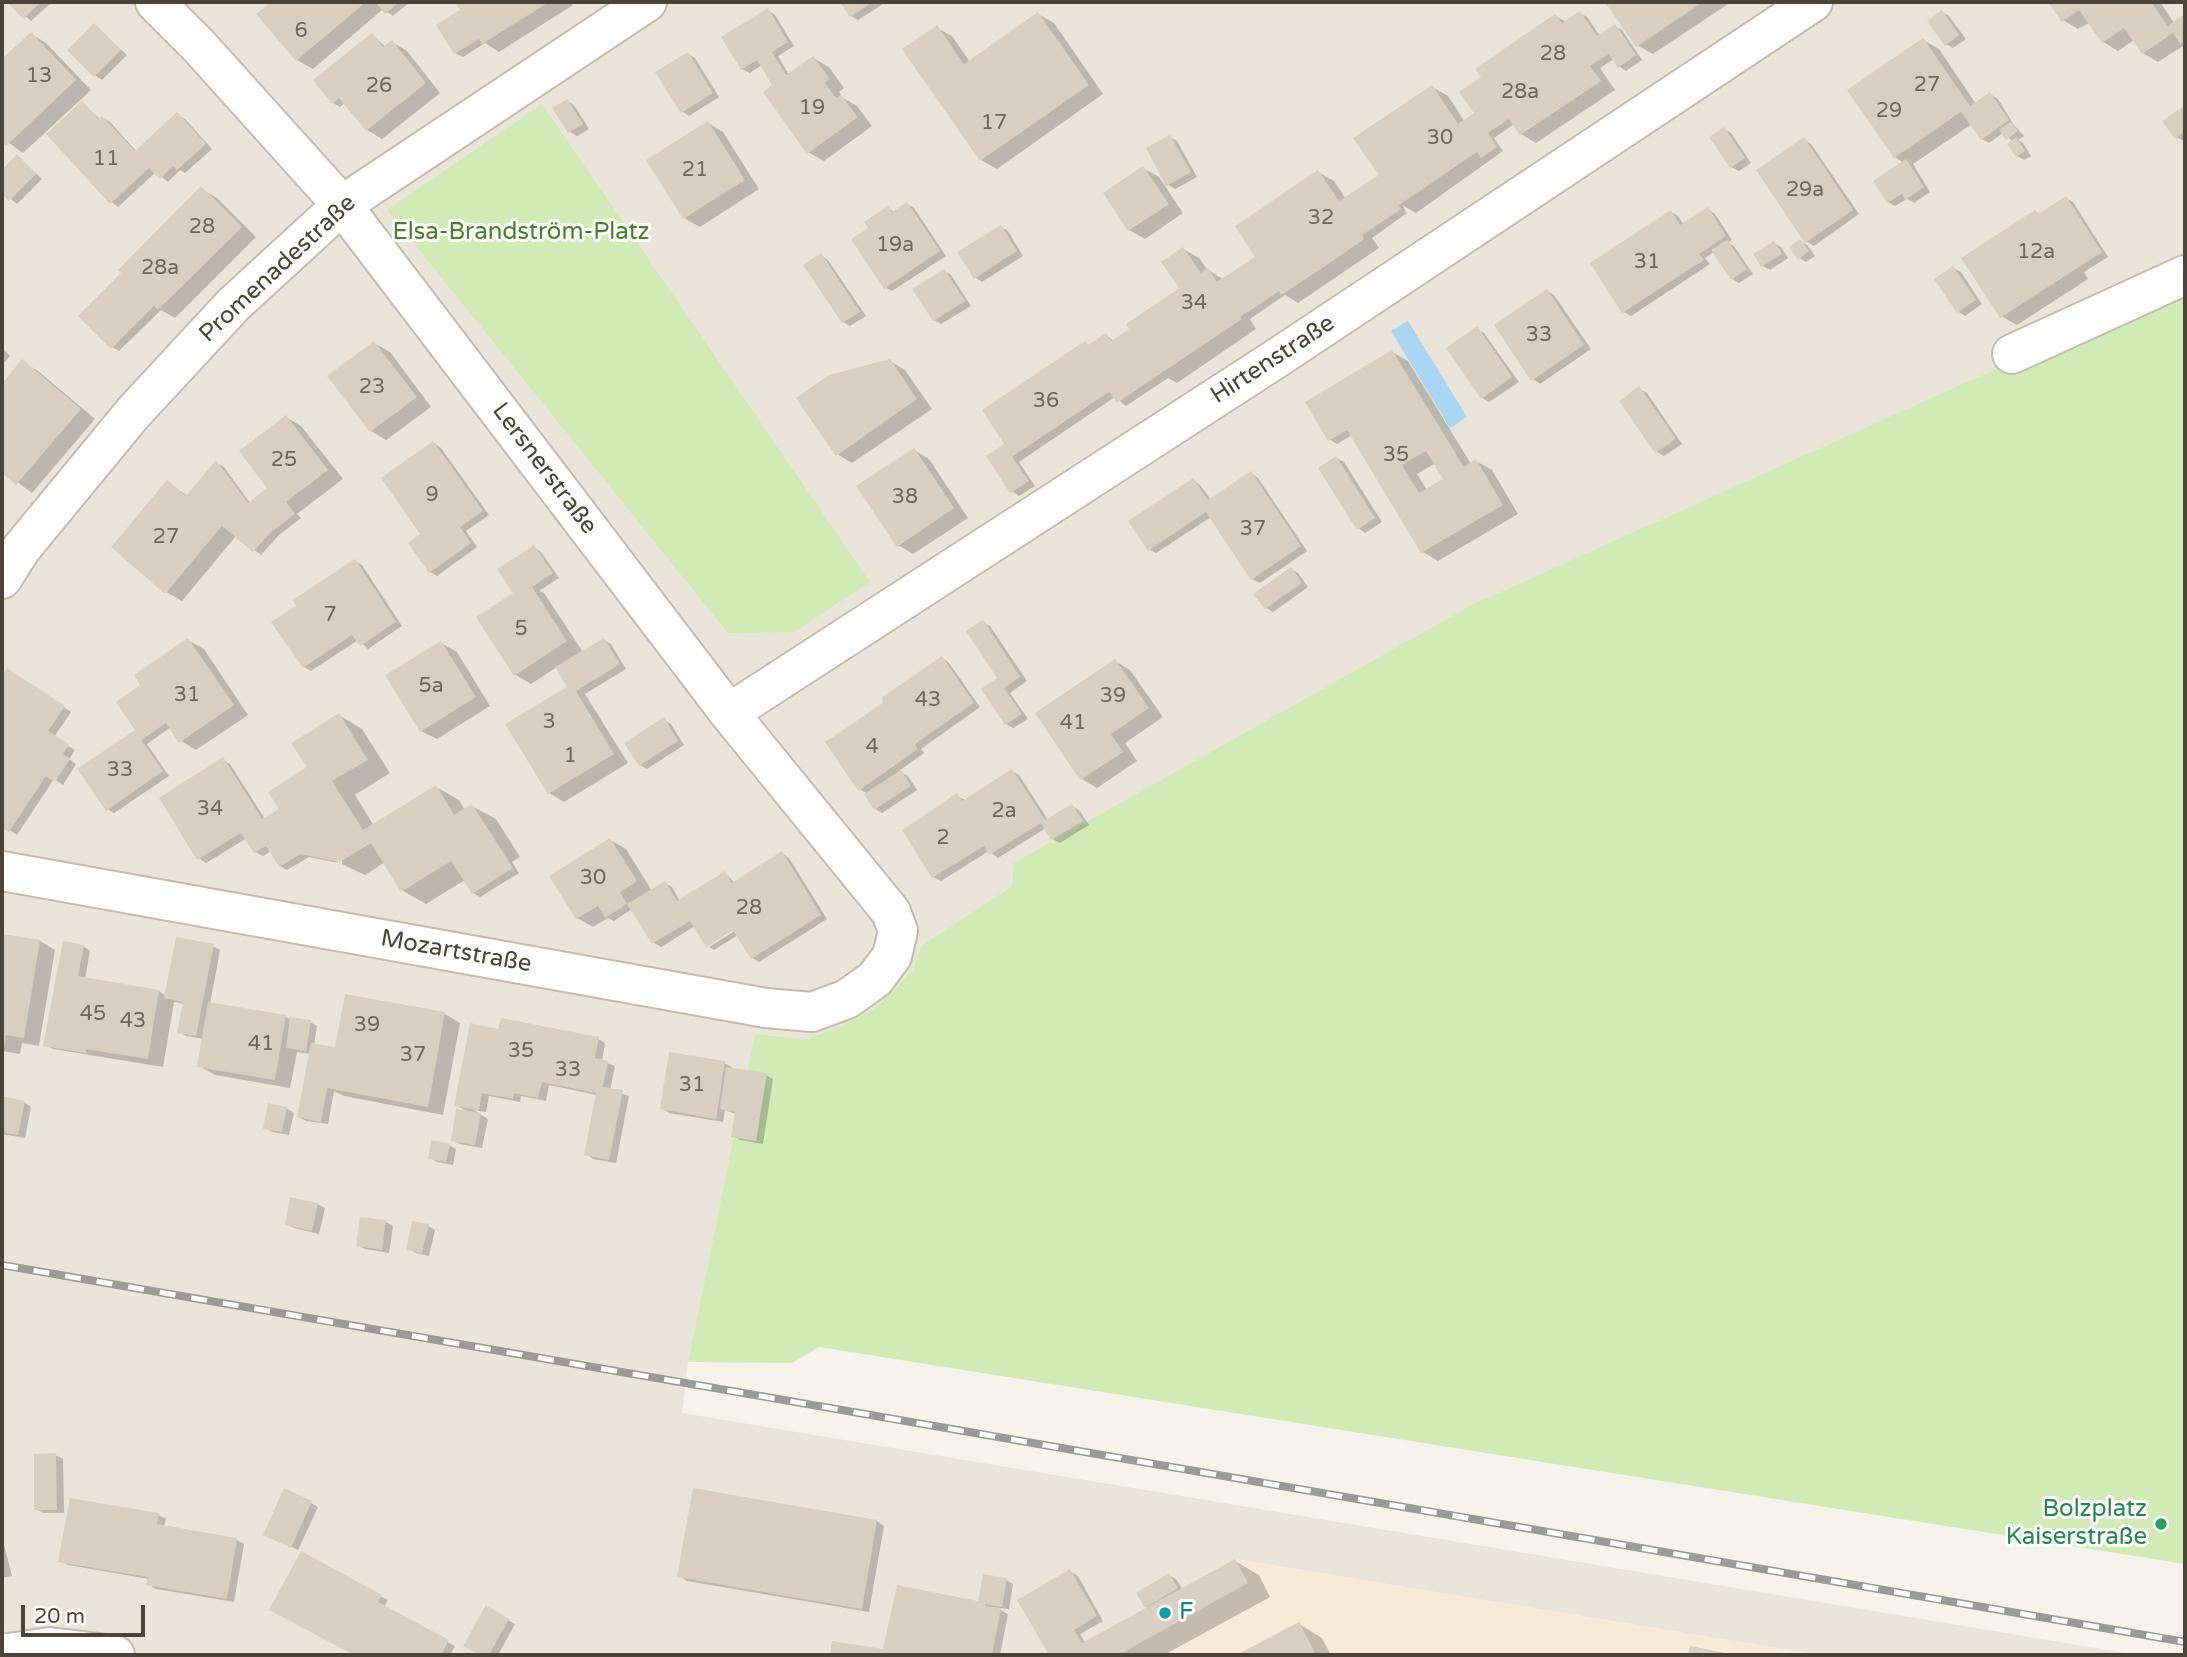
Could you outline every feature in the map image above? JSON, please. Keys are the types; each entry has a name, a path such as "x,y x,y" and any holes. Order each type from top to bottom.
{"street":[{"name":"Lersnerstraße","path":"155,2 198,45 342,205 729,713 891,912 898,931 892,956"},
{"name":"Promenadestraße","path":"8,553 233,305 342,205 647,2"},
{"name":"Hirtenstraße","path":"729,713 1277,358 1813,2"},
{"path":"2012,354 2185,275"},
{"name":"Mozartstraße","path":"2,871 752,1005 800,1011 812,1012 847,999 875,979 892,956"},
{"path":"2,1654 50,1647 115,1655"}],"shaded area":[{"path":"2,2 2185,2 2185,288 1012,886 921,946 913,970 875,1008 842,1027 805,1039 756,1034 688,1362 682,1413 2138,1655 1819,1655 1235,1559 1061,1655 2,1655"},
{"path":"1235,1559 1819,1655 1061,1655"}],"green space":[{"name":"Elsa-Brandström-Platz","path":"542,104 870,582 794,632 728,633 387,210"},
{"path":"2185,288 2185,1564 819,1347 792,1363 688,1362 755,1034 805,1039 841,1027 875,1008 913,970 921,946 1012,886 1014,863 1472,605 2036,351"}],"water":[{"path":"1408,321 1467,417 1450,428 1391,331"}],"building":[{"path":"7,2 41,2 23,19"},
{"path":"271,2 366,2 296,61 256,14"},
{"path":"375,2 399,2 385,14"},
{"path":"455,2 549,2 482,44 479,39 454,54 436,25 460,10"},
{"path":"840,2 873,2 850,17"},
{"path":"1605,2 1703,2 1636,47"},
{"path":"2048,2 2151,2 2168,26 2185,14 2185,40 2180,44 2173,33 2142,54 2124,28 2102,43 2079,10 2062,22"},
{"path":"768,8 788,42 772,52 786,75 813,56 830,79 825,83 836,98 841,95 858,117 807,154 763,92 772,85 757,60 741,70 721,37"},
{"path":"1942,10 1959,35 1945,46 1927,21"},
{"path":"1580,11 1597,36 1615,24 1636,55 1618,68 1609,54 1590,66 1601,81 1520,135 1509,119 1488,133 1497,147 1481,158 1477,152 1399,205 1401,209 1362,235 1364,239 1324,267 1281,295 1279,291 1117,403 1109,392 1012,457 1029,481 1010,493 986,456 1004,444 982,410 1085,341 1088,345 1106,333 1111,341 1129,329 1126,324 1179,288 1161,262 1183,247 1201,273 1208,268 1217,282 1255,257 1235,226 1318,170 1339,201 1379,175 1353,138 1432,85 1458,124 1474,113 1459,92 1481,77 1475,69 1555,14 1562,23"},
{"path":"1038,12 1089,85 980,161 902,49 937,25 964,64"},
{"path":"94,23 121,50 94,77 67,50"},
{"path":"31,32 76,80 6,146 2,141 2,59"},
{"path":"372,33 383,47 392,40 426,83 366,131 339,98 332,104 313,80"},
{"path":"1923,38 1970,106 1990,92 2009,120 1981,140 1961,112 1894,158 1847,90"},
{"path":"688,52 713,93 681,113 655,72"},
{"path":"567,99 583,124 568,133 552,108"},
{"path":"82,101 99,119 102,116 135,151 177,112 206,144 177,170 173,166 160,179 149,168 110,204 46,134"},
{"path":"2185,105 2185,131 2175,139 2162,121"},
{"path":"708,121 745,180 683,219 646,160"},
{"path":"2011,122 2018,131 2006,140 1999,130"},
{"path":"1724,127 1745,158 1730,168 1709,137"},
{"path":"1170,135 1191,172 1166,186 1146,148"},
{"path":"1804,137 1853,210 1805,243 1756,170"},
{"path":"2016,137 2025,151 2016,157 2007,144"},
{"path":"17,154 36,174 9,201 2,194 2,170"},
{"path":"1906,159 1924,187 1905,200 1902,194 1887,203 1873,181"},
{"path":"1143,166 1169,204 1128,231 1103,193"},
{"path":"201,186 242,227 158,310 154,306 111,349 78,316 121,273 118,270"},
{"path":"2066,196 2102,252 2000,318 1961,258 2035,210 2038,214"},
{"path":"907,202 940,251 884,289 851,239 868,228 864,222 888,206 892,212"},
{"path":"1708,207 1726,236 1699,254 1704,260 1622,313 1590,263 1671,210 1680,225"},
{"path":"1001,225 1017,251 974,279 957,252"},
{"path":"1800,239 1809,251 1798,260 1789,247"},
{"path":"1727,240 1747,269 1731,280 1711,250"},
{"path":"1774,241 1782,254 1761,267 1753,254"},
{"path":"821,253 860,312 842,323 803,265"},
{"path":"1953,266 1976,300 1957,313 1934,279"},
{"path":"944,269 965,301 933,321 912,289"},
{"path":"1547,289 1584,345 1531,381 1494,325"},
{"path":"1477,326 1512,377 1481,399 1446,348"},
{"path":"374,341 417,397 370,432 327,376"},
{"path":"1392,350 1464,467 1476,459 1503,505 1421,553 1347,430 1328,441 1305,402","holes":["1426,451 1443,479 1419,493 1402,465"]},
{"path":"22,359 81,409 16,485 2,473 2,384"},
{"path":"890,359 917,399 836,456 796,398 829,375"},
{"path":"1639,386 1676,439 1655,453 1619,401"},
{"path":"286,415 328,470 286,502 295,514 270,533 253,552 222,526 165,594 111,547 167,480 186,496 216,460 248,503 267,488 239,451"},
{"path":"433,441 483,511 460,527 471,543 429,573 408,543 420,534 381,478"},
{"path":"914,448 954,508 897,547 856,486"},
{"path":"1336,456 1375,518 1357,530 1318,468"},
{"path":"1251,471 1301,546 1251,580 1206,512 1148,551 1128,521 1193,478 1208,500"},
{"path":"534,545 553,573 532,587 567,641 514,676 476,617 513,593 497,569"},
{"path":"355,559 396,622 360,646 352,635 303,668 271,622 296,606 293,600"},
{"path":"1291,567 1302,583 1265,609 1253,594"},
{"path":"983,620 1020,677 1004,688 1022,714 1005,725 981,689 997,678 966,631"},
{"path":"188,638 234,705 179,743 166,723 141,740 163,771 106,811 77,769 135,730 116,702 140,685 134,675"},
{"path":"604,638 620,664 576,691 614,754 548,794 505,724 567,687 555,667"},
{"path":"441,641 476,697 420,732 385,675"},
{"path":"942,656 974,703 915,744 918,749 858,791 825,742 883,703 882,697"},
{"path":"1115,659 1149,708 1111,734 1123,752 1080,780 1035,713"},
{"path":"7,668 65,706 48,731 69,744 63,754 70,759 55,782 46,776 9,832 2,828 2,675"},
{"path":"339,713 368,760 332,781 363,830 436,785 454,815 472,804 513,868 472,894 451,861 401,892 371,843 340,862 301,854 279,867 266,846 254,853 241,833 197,860 159,798 223,757 262,819 279,809 268,792 307,767 291,743"},
{"path":"664,717 678,741 639,766 624,743"},
{"path":"1012,769 1045,820 1072,804 1083,821 1051,840 1041,823 989,855 984,846 932,878 902,830 957,793 962,801"},
{"path":"901,770 911,786 874,810 864,794"},
{"path":"610,838 637,881 620,892 627,904 605,918 598,906 576,919 549,876"},
{"path":"782,851 821,915 751,959 733,930 706,947 690,921 652,944 627,904 665,881 677,901 725,871 732,883"},
{"path":"2,934 40,940 24,1038 6,1035 4,1047 2,1046"},
{"path":"176,937 214,944 196,1036 177,1033 183,1002 164,998"},
{"path":"63,941 84,945 78,976 159,990 148,1059 86,1049 86,1053 43,1046"},
{"path":"345,994 445,1012 428,1107 327,1088 321,1122 297,1117 311,1043 335,1047"},
{"path":"208,1002 286,1015 275,1080 197,1067"},
{"path":"290,1017 311,1020 306,1051 286,1048"},
{"path":"501,1018 599,1037 595,1058 608,1061 603,1087 623,1090 609,1160 584,1155 596,1093 542,1082 538,1098 514,1093 513,1099 482,1093 479,1110 454,1106 470,1023 498,1029"},
{"path":"669,1052 725,1061 716,1119 660,1109"},
{"path":"726,1067 767,1073 756,1141 731,1137 735,1112 720,1109"},
{"path":"2,1096 25,1101 18,1135 2,1132"},
{"path":"268,1103 287,1107 282,1132 263,1129"},
{"path":"456,1109 481,1113 475,1145 451,1141"},
{"path":"431,1140 450,1144 446,1162 428,1159"},
{"path":"290,1197 318,1203 312,1231 285,1225"},
{"path":"360,1217 386,1220 382,1250 356,1246"},
{"path":"412,1221 429,1224 422,1253 406,1250"},
{"path":"56,1453 57,1510 34,1510 34,1454"},
{"path":"284,1488 312,1501 291,1548 263,1535"},
{"path":"693,1488 877,1520 862,1609 677,1577"},
{"path":"70,1498 159,1513 157,1524 237,1538 227,1599 146,1585 148,1577 58,1562"},
{"path":"301,1551 382,1595 378,1602 449,1640 441,1655 349,1655 350,1653 269,1610"},
{"path":"1235,1559 1248,1583 1122,1653 1123,1655 1049,1655 1017,1600 1070,1569 1097,1616 1074,1630 1082,1643"},
{"path":"1169,1573 1178,1588 1145,1608 1136,1593"},
{"path":"983,1574 1007,1578 1002,1607 985,1604 1001,1608 992,1655 830,1655 832,1641 883,1649 897,1585 978,1601"},
{"path":"486,1605 509,1619 489,1655 479,1655 463,1646"},
{"path":"1299,1622 1316,1655 1236,1655"},
{"path":"1690,1646 1730,1654 1730,1655 1688,1655"}],"railway":[{"path":"2,1265 2185,1642"}],"place":[{"name":"Bolzplatz Kaiserstraße","path":"2161,1524"},
{"name":"F","path":"1165,1613"}]}
